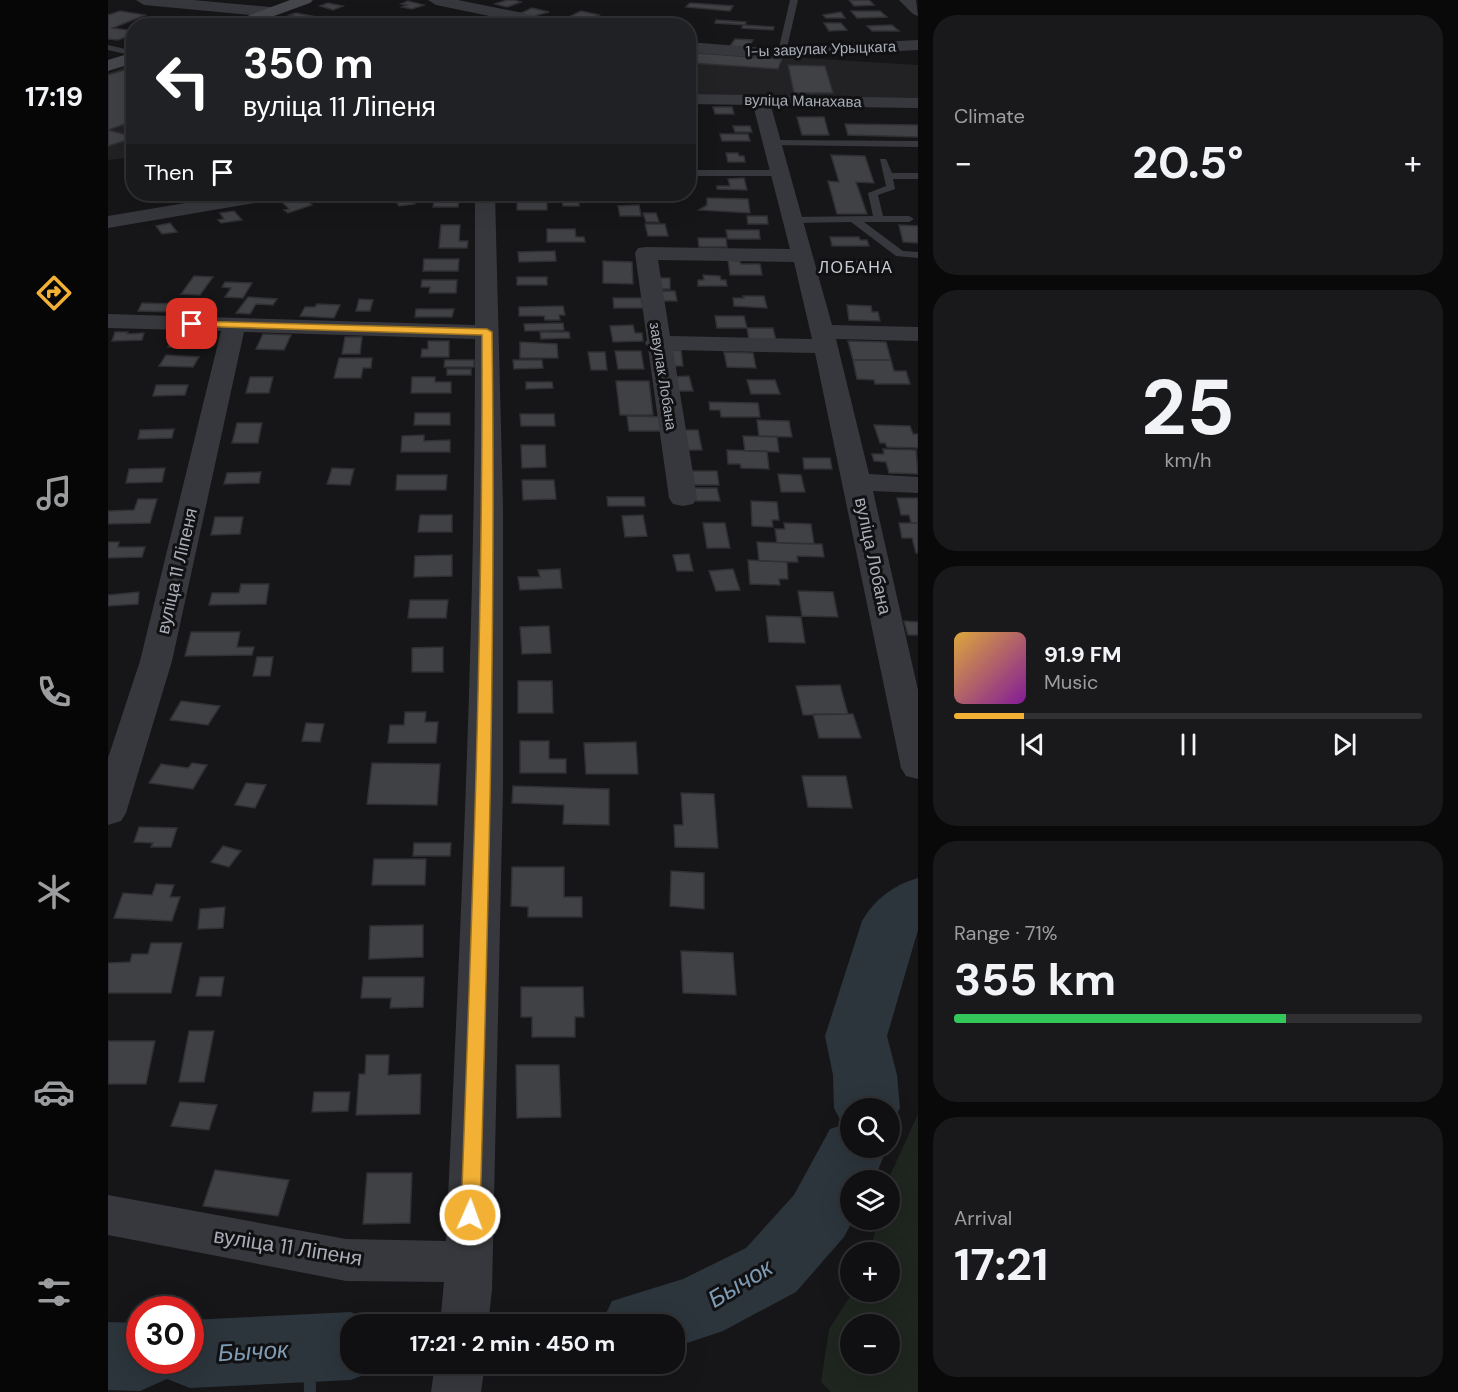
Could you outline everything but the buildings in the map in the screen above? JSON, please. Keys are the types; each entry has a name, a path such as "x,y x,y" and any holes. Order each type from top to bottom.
{"main road":[{"path":"253,18 305,0"},
{"path":"108,66 126,59"}],"street":[{"path":"144,0 271,12"},
{"path":"436,0 524,18"},
{"path":"907,0 918,11"},
{"path":"499,13 525,3"},
{"name":"1-ы завулак Урыцкага","path":"696,48 745,52 918,45"},
{"name":"вуліца Манахава","path":"696,99 918,103"},
{"name":"вуліца Лобана","path":"760,100 793,219 857,482 918,768"},
{"path":"108,222 231,201"},
{"path":"467,1292 484,789 489,506 485,201"},
{"name":"завулак Лобана","path":"683,498 657,343 646,254 802,256"},
{"path":"108,321 487,332"},
{"name":"вуліца 11 Ліпеня","path":"108,813 156,661 234,325"},
{"path":"657,343 918,334"},
{"path":"857,482 918,485"},
{"name":"вуліца 11 Ліпеня","path":"108,1215 346,1260 467,1292"}],"lane":[{"path":"782,51 794,0"},
{"path":"108,47 126,53"},
{"path":"696,172 776,155 918,144"},
{"path":"776,155 865,151"},
{"path":"879,219 873,193 891,187 883,160"},
{"path":"888,176 918,176"},
{"path":"793,219 909,219"},
{"path":"853,219 900,254 918,255"}],"shaded area":[{"path":"696,51 918,65 918,100 696,97"},
{"path":"126,67 126,158 108,160 108,73"},
{"path":"918,1114 918,1392 831,1392 821,1382 829,1329 847,1302 900,1302 900,1242 872,1242 876,1230 900,1230 900,1170 893,1170 900,1158"}],"waterway":[{"name":"Бычок","path":"866,1098 865,1075 856,1036 891,921 918,898"},
{"name":"Бычок","path":"675,1314 697,1308 771,1270 819,1216 850,1158"},
{"name":"Бычок","path":"204,1353 340,1347"},
{"path":"309,1349 310,1392"},
{"name":"Бычок","path":"108,1356 126,1357"}],"district":[{"name":"ЛОБАНА","path":"856,267"}],"route":[{"path":"192,324 487,332 489,506 485,765 470,1215"}]}
